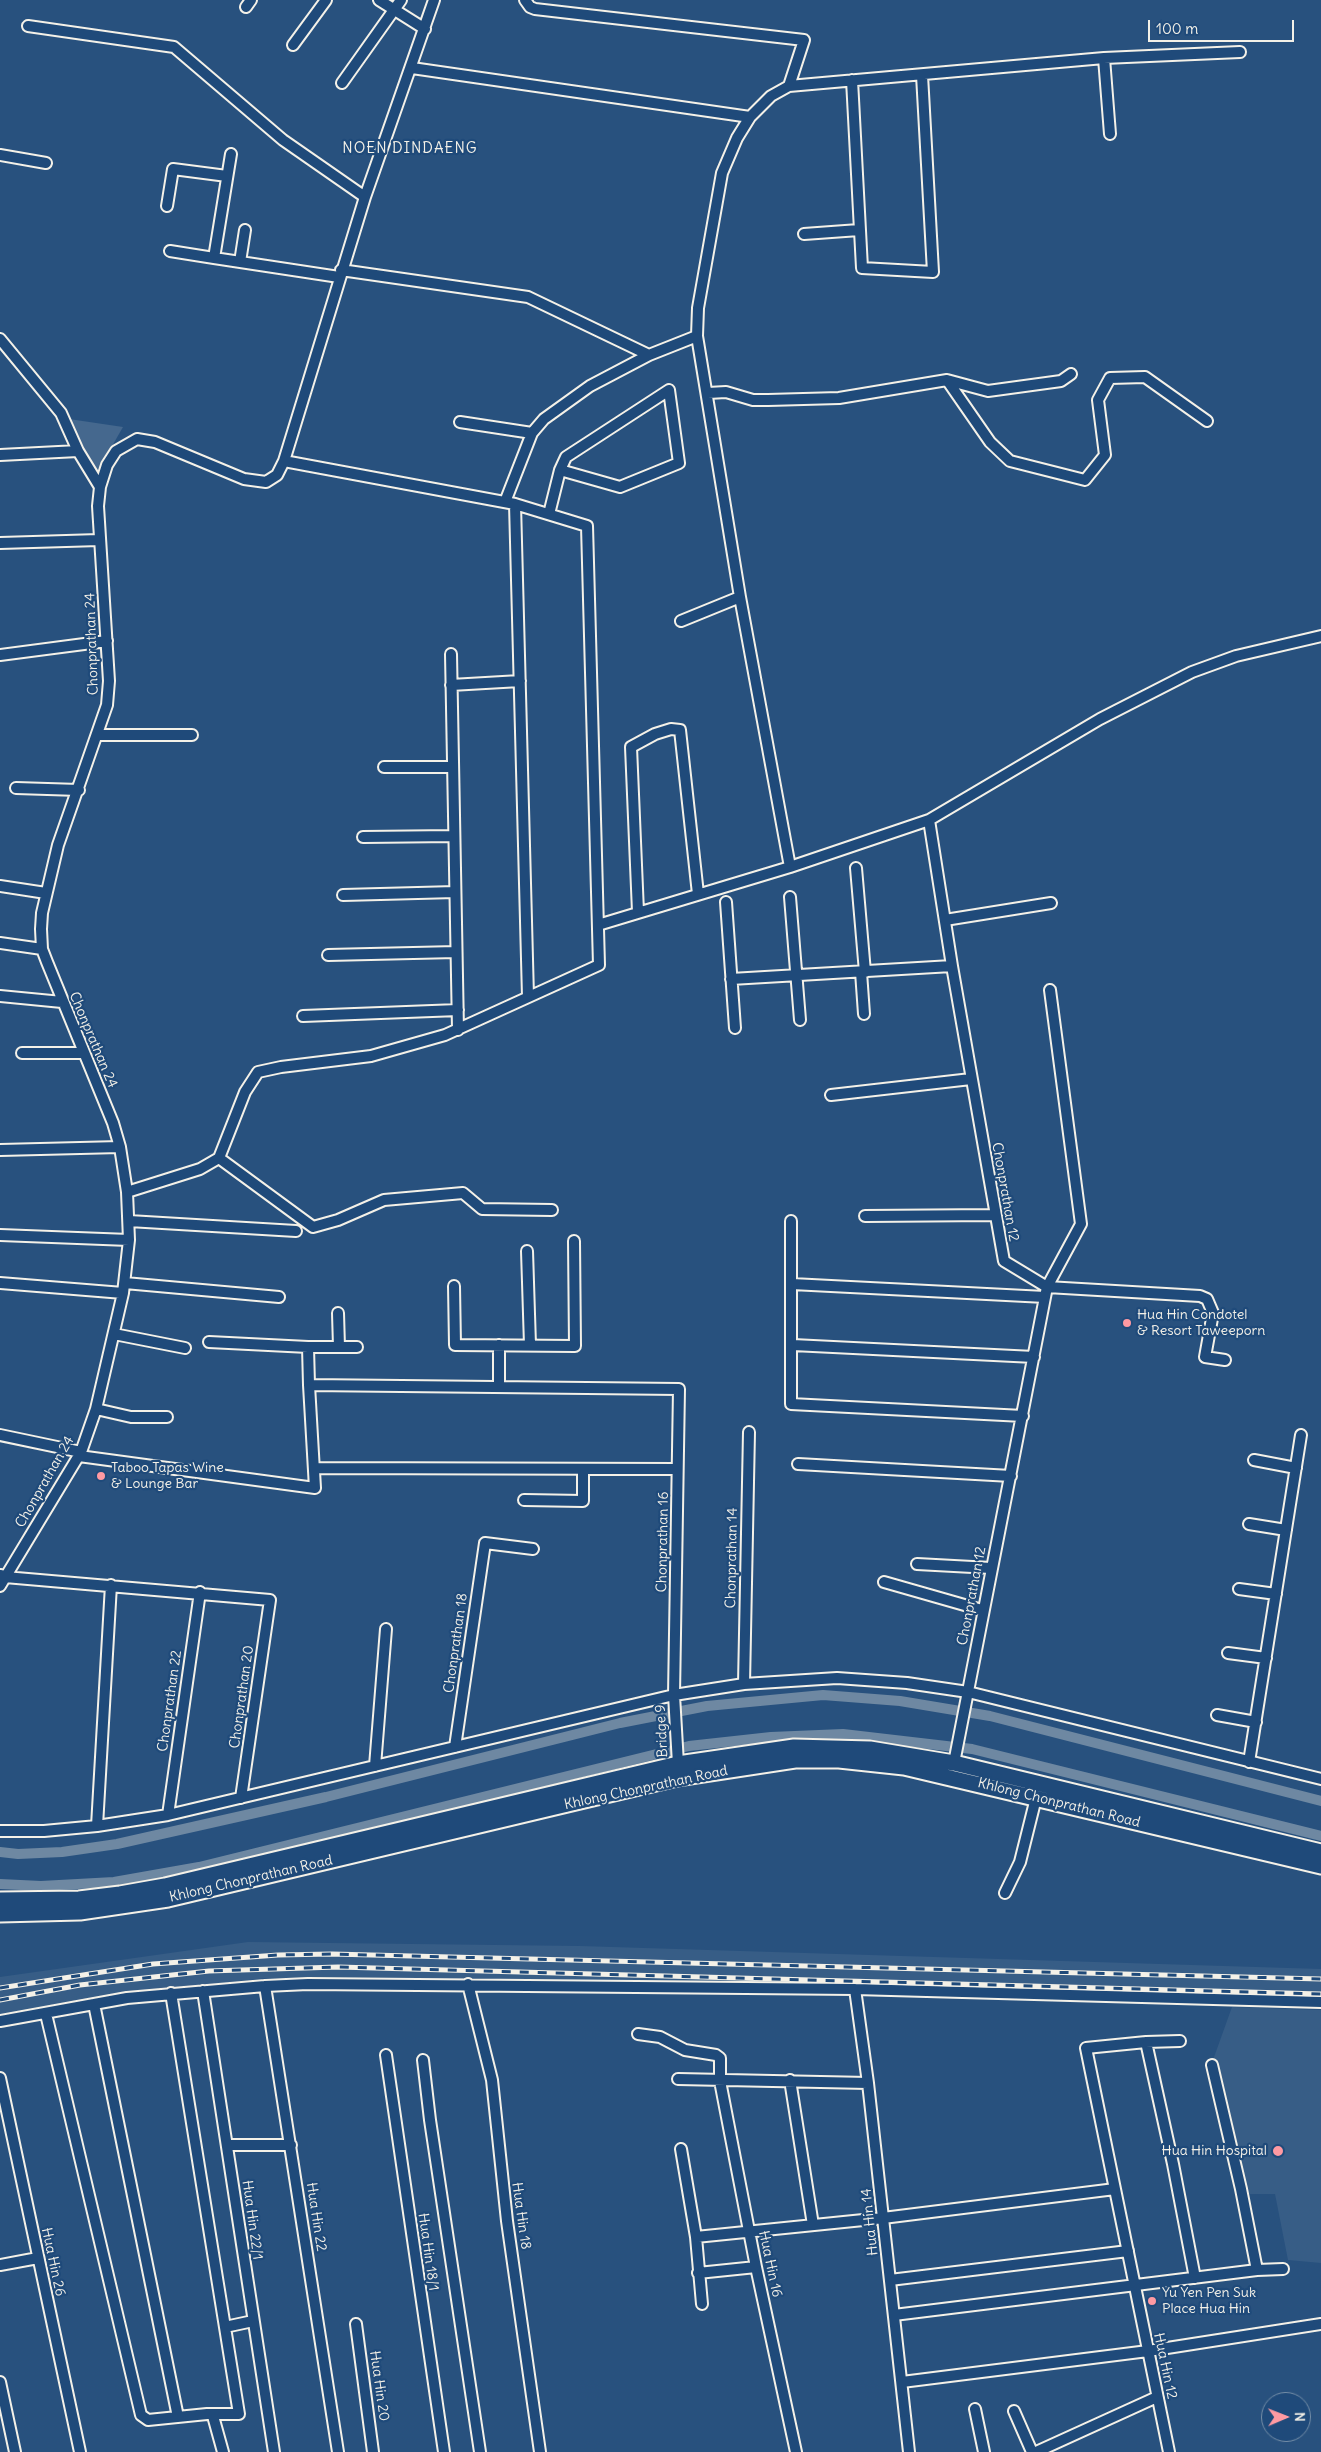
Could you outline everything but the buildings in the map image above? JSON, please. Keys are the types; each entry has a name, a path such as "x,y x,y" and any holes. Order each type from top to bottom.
{"street":[{"path":"293,45 326,0"},
{"path":"379,0 425,29"},
{"path":"342,83 401,0"},
{"path":"100,487 107,465 116,451 136,439 155,442 244,479 260,483 271,481 277,475 284,461 364,197 412,68 434,0"},
{"path":"525,0 530,7 535,9 804,40 789,86"},
{"path":"28,26 174,47 283,140 364,197"},
{"path":"790,867 740,597 708,393 697,336 698,308 722,173 738,138 750,117 771,96 789,86 1104,58 1240,52"},
{"path":"1104,58 1110,134"},
{"path":"412,68 750,117"},
{"path":"852,80 862,268 933,272 922,75"},
{"path":"214,258 231,154"},
{"path":"0,155 46,163"},
{"path":"167,206 173,169 227,176"},
{"path":"240,262 245,230"},
{"path":"804,234 859,230"},
{"path":"170,251 240,262 528,297 649,355"},
{"path":"528,997 520,681 510,503 532,433 544,419 590,386 649,355 697,336"},
{"path":"0,339 61,413 78,451 100,487"},
{"path":"708,393 726,392 753,400 839,398 947,380 988,391 1061,381 1071,374"},
{"path":"947,380 990,442 1010,461 1085,480 1105,455 1098,400 1110,378 1145,377 1207,421"},
{"path":"549,514 560,470 566,457 669,390 680,463 620,487 560,470"},
{"path":"460,422 532,433"},
{"path":"0,455 78,451"},
{"path":"127,1192 200,1169 219,1158 245,1092 258,1072 281,1066 371,1056 458,1030 599,965 588,526 510,503 284,461"},
{"name":"Chonprathan 24","path":"2,1579 80,1454 96,1409 114,1334 124,1288 130,1240 127,1192 120,1147 113,1123 62,1002 42,949 42,913 58,845 107,705 106,641 99,540 100,487"},
{"path":"0,543 99,540"},
{"path":"681,621 740,597"},
{"path":"598,925 790,867 929,820 1100,719 1192,672 1236,656 1321,636"},
{"path":"0,655 106,641"},
{"path":"451,654 458,1030"},
{"path":"451,685 520,681"},
{"path":"638,912 631,747 655,734 671,729 680,730 698,894"},
{"path":"98,735 192,736"},
{"path":"384,767 453,766"},
{"path":"16,788 78,790"},
{"name":"Chonprathan 12","path":"929,820 971,1080 994,1215 1004,1261 1046,1292 1023,1416 982,1610 954,1763"},
{"path":"363,836 454,836"},
{"path":"856,868 864,1014"},
{"path":"0,886 46,893"},
{"path":"343,895 455,892"},
{"path":"790,898 800,1020"},
{"path":"726,902 735,1028"},
{"path":"945,920 1051,903"},
{"path":"0,943 42,949"},
{"path":"328,955 456,952"},
{"path":"731,979 952,966"},
{"path":"1046,1292 1081,1224 1050,990"},
{"path":"0,996 62,1002"},
{"path":"303,1016 458,1010"},
{"path":"22,1053 84,1053"},
{"path":"831,1095 971,1080"},
{"path":"0,1150 120,1147"},
{"path":"219,1158 312,1227 338,1220 384,1200 463,1193 482,1209 552,1210"},
{"path":"865,1216 994,1215"},
{"path":"129,1221 296,1231"},
{"path":"791,1221 791,1404 1023,1416"},
{"path":"0,1235 130,1240"},
{"path":"454,1286 455,1345 575,1346 574,1241"},
{"path":"527,1251 530,1346"},
{"path":"0,1283 279,1297"},
{"path":"792,1284 1200,1296 1208,1299 1213,1313 1205,1357 1225,1360"},
{"path":"338,1313 339,1347"},
{"path":"114,1334 185,1348"},
{"path":"210,1342 308,1347 357,1347"},
{"path":"309,1385 499,1387 499,1345"},
{"path":"792,1345 1034,1357"},
{"path":"0,1435 80,1454 315,1488 308,1347"},
{"name":"Chonprathan 16","path":"499,1387 679,1389 674,1695"},
{"path":"96,1409 131,1417 167,1417"},
{"name":"Chonprathan 14","path":"744,1684 749,1432"},
{"path":"1249,1762 1301,1435"},
{"path":"1254,1460 1296,1468"},
{"path":"798,1464 1010,1476"},
{"path":"314,1468 677,1469"},
{"path":"524,1500 583,1501 583,1469"},
{"path":"1248,1524 1286,1530"},
{"name":"Chonprathan 18","path":"455,1747 485,1543 533,1549"},
{"path":"917,1564 991,1568"},
{"path":"2,1579 200,1592"},
{"path":"884,1582 982,1610"},
{"path":"97,1826 111,1585"},
{"path":"1239,1588 1276,1594"},
{"name":"Chonprathan 20","path":"200,1592 270,1600 241,1798"},
{"name":"Chonprathan 22","path":"168,1815 200,1592"},
{"path":"375,1766 386,1629"},
{"path":"1228,1652 1266,1658"},
{"path":"0,1831 44,1831 97,1826 168,1815 674,1695 744,1684 837,1678 907,1683 968,1692 1321,1779"},
{"name":"Bridge 9","path":"674,1695 678,1764"},
{"path":"1217,1715 1256,1722"},
{"name":"Khlong Chonprathan Road","path":"0,1900 79,1899 165,1886 678,1764 794,1747 870,1748 954,1763 1321,1852"},
{"name":"Khlong Chonprathan Road","path":"0,1914 80,1912 168,1899 677,1778 795,1760 839,1760 904,1766 1321,1866"},
{"path":"1005,1893 1020,1862 1036,1798"},
{"path":"0,2021 127,1998 265,1986 468,1984 856,1989 1321,2002"},
{"name":"Hua Hin 18","path":"468,1984 492,2080 507,2221 540,2452"},
{"name":"Hua Hin 22","path":"265,1986 338,2452"},
{"name":"Hua Hin 14","path":"856,1989 910,2452"},
{"name":"Hua Hin 22/1","path":"203,1991 274,2452"},
{"path":"46,2014 141,2416 148,2420 207,2414 213,2416 239,2414 171,1993"},
{"path":"94,2004 178,2417"},
{"name":"Hua Hin 16","path":"638,2034 660,2037 684,2050 716,2055 720,2058 720,2080 749,2232 796,2452"},
{"path":"1180,2041 1146,2042 1173,2164 1195,2278"},
{"name":"Hua Hin 12","path":"1146,2042 1086,2048 1170,2452"},
{"name":"Hua Hin 18/1","path":"386,2055 444,2452"},
{"name":"Hua Hin 18/1","path":"423,2060 430,2120 480,2452"},
{"path":"1212,2065 1241,2189 1257,2270"},
{"name":"Hua Hin 26","path":"0,2078 80,2452"},
{"path":"678,2079 715,2078 720,2080 868,2083"},
{"path":"790,2080 813,2225"},
{"path":"228,2144 291,2145"},
{"path":"681,2149 696,2237 702,2304"},
{"path":"696,2237 883,2218 1116,2189"},
{"path":"890,2280 1128,2251"},
{"path":"0,2265 38,2258"},
{"path":"698,2273 756,2267"},
{"path":"894,2315 1257,2270 1283,2269"},
{"path":"225,2326 253,2321"},
{"name":"Hua Hin 20","path":"356,2324 374,2452"},
{"path":"902,2382 1148,2352 1321,2324"},
{"path":"0,2382 15,2452"},
{"path":"1036,2452 1158,2397"},
{"path":"975,2409 984,2452"},
{"path":"1014,2411 1032,2452"},
{"path":"213,2416 223,2452"}],"shaded area":[{"path":"69,419 123,427 96,474"},
{"path":"248,1942 580,1946 1321,1969 1321,1998 858,1985 267,1978 123,1994 0,2017 0,1977"},
{"name":"Hua Hin Hospital","path":"1232,2007 1321,2010 1321,2263 1288,2260 1275,2194 1246,2194 1223,2108 1213,2060"}],"waterway":[{"path":"0,1852 18,1854 62,1852 117,1844 326,1797 620,1723 707,1706 823,1695 900,1701 990,1716 1321,1801"},
{"path":"0,1884 41,1886 114,1882 199,1867 689,1746 771,1737 843,1734 972,1749 1321,1836"}],"railway":[{"path":"0,1988 153,1964 278,1955 332,1954 1321,1979"},
{"path":"0,2000 80,1985 209,1971 338,1967 1321,1994"}],"place":[{"name":"Hua Hin Condotel & Resort Taweeporn","path":"1127,1323"},
{"name":"Taboo Tapas Wine & Lounge Bar","path":"101,1476"},
{"name":"Hua Hin Hospital","path":"1278,2151"},
{"name":"Yu Yen Pen Suk Place Hua Hin","path":"1152,2301"}],"district":[{"name":"NOEN DINDAENG","path":"410,149"}]}
